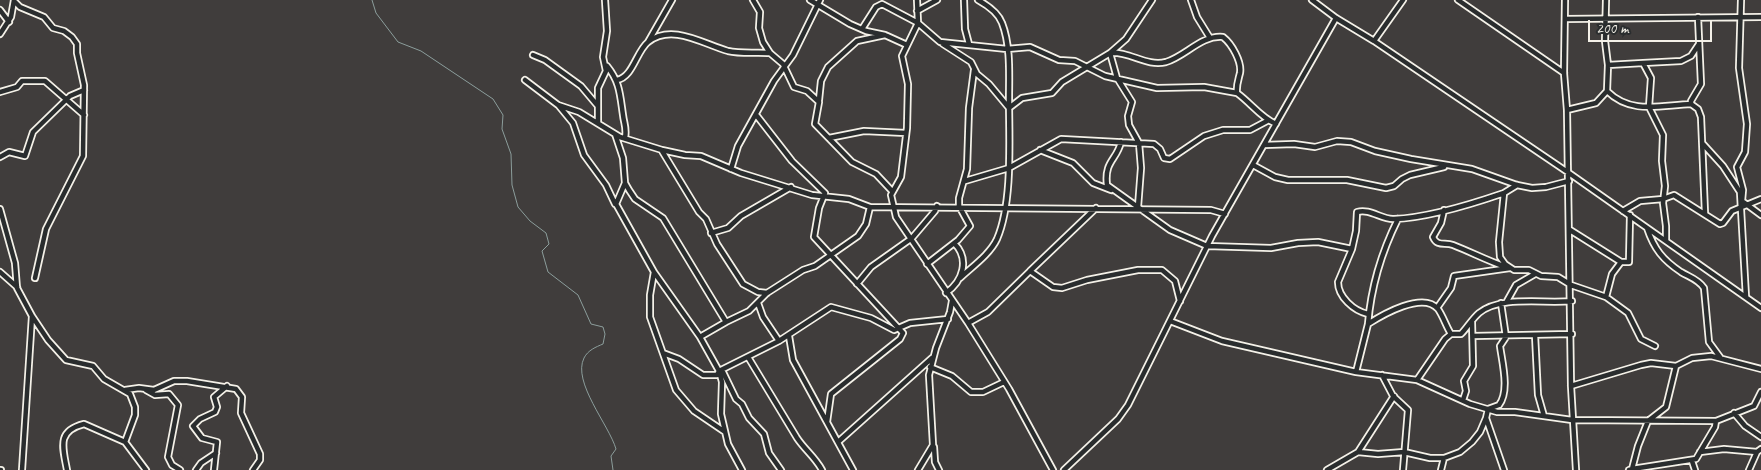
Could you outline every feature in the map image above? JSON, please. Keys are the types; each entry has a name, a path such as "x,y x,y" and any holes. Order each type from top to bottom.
{"street":[{"path":"598,123 598,88 606,71 604,63 607,31 604,0"},
{"path":"617,80 626,75 672,0"},
{"path":"753,0 761,15 761,36 770,53 779,59 784,66 794,87 807,91 819,102"},
{"path":"810,0 862,29 885,35 907,46"},
{"path":"731,169 738,146 757,116 784,66 793,55 820,0"},
{"path":"917,0 918,23 902,56 908,84 906,133 901,177 892,191 892,206 896,217 968,323 1054,470"},
{"path":"917,11 937,0"},
{"path":"964,0 964,23 969,44"},
{"path":"946,293 956,286 960,278 996,241 1004,207 1009,168 1007,49 1002,21 993,10 978,0"},
{"path":"1009,108 1022,98 1052,93 1062,82 1110,53 1126,39 1152,0"},
{"path":"1191,0 1197,17 1210,38"},
{"path":"1312,0 1336,18 1374,41 1569,173 1761,308"},
{"path":"1374,41 1402,0"},
{"path":"1458,0 1564,73"},
{"path":"1565,0 1564,73 1567,110 1572,285 1571,386 1576,470"},
{"path":"1567,110 1596,103 1607,91 1608,65 1604,41 1606,0"},
{"path":"1741,0 1739,68 1747,124 1744,152 1737,165 1744,203 1746,297"},
{"path":"0,34 9,22 14,1"},
{"path":"14,1 20,7 44,17 53,28 64,31 74,40 78,46 77,53 84,90 82,164 46,229 35,278"},
{"path":"862,29 879,4 896,10 918,23 940,42 965,56 971,62 974,70 1009,108"},
{"path":"0,10 9,22"},
{"path":"1565,19 1761,16"},
{"path":"1691,104 1693,96 1701,84 1698,17"},
{"path":"1064,470 1099,438 1128,406 1207,246 1336,18"},
{"path":"647,43 674,33 728,51 770,53"},
{"path":"885,35 857,42 828,67 821,81 815,124 852,162 876,174 892,191"},
{"path":"1110,53 1128,54 1150,63 1166,62 1210,38 1225,38 1235,52 1240,70 1236,87 1237,93"},
{"path":"940,42 1007,49 1034,48 1059,60 1075,61 1105,76 1157,88 1204,87 1237,93 1253,105 1267,120 1276,124"},
{"path":"1608,65 1682,62 1691,56 1699,44"},
{"path":"1110,53 1117,78 1132,100 1132,106 1128,114 1129,125 1138,143 1141,168 1140,208"},
{"path":"533,55 545,60 581,86 591,95 598,106"},
{"path":"604,63 617,80 626,126 625,138"},
{"path":"1643,63 1651,78 1649,107 1663,134 1662,160 1665,186 1663,199 1666,240"},
{"path":"927,264 954,243 970,226 959,206 960,192 965,181 974,70"},
{"path":"525,80 558,105 573,123 584,155 606,185 654,272 700,337 736,399 742,404 749,418 764,434 769,453 781,470"},
{"path":"0,92 17,87 22,81 45,81 84,115"},
{"path":"0,157 9,152 25,156 33,132 66,100 84,90"},
{"path":"1607,91 1624,104 1649,107 1691,104 1698,108 1702,117 1705,213"},
{"path":"558,105 579,112 625,138 662,150 701,156 731,169 824,198 849,199 870,207 1140,208 1211,210 1225,214"},
{"path":"757,116 792,161 825,192 814,237 902,333 900,339 831,394 827,422"},
{"path":"965,181 1009,168 1061,139 1154,144 1160,149 1164,158 1170,160 1204,136 1223,130 1250,130 1267,120"},
{"path":"829,138 864,131 906,133"},
{"path":"615,134 623,158 625,183 636,199 663,218 726,322"},
{"path":"1122,142 1118,152 1107,168 1107,185 1170,230 1207,246 1271,248 1298,243 1318,242 1352,249"},
{"path":"1264,144 1294,144 1315,147 1337,142 1351,142 1375,151 1472,169 1517,185 1532,188 1569,181"},
{"path":"1703,144 1723,166 1740,192 1744,203 1761,215"},
{"path":"662,150 696,207 706,219 742,284 758,292 768,293"},
{"path":"1040,150 1067,160 1077,166 1093,184 1112,190"},
{"path":"1253,165 1275,177 1288,180 1347,180 1386,188 1394,186 1410,175 1448,166"},
{"path":"616,206 618,196 625,183"},
{"path":"1368,314 1353,308 1338,287 1352,249 1356,231 1357,212 1364,211 1387,219 1398,219 1444,210 1504,193 1517,185"},
{"path":"712,232 728,228 740,216 791,187"},
{"path":"1504,193 1498,242 1500,257 1510,268"},
{"path":"1623,211 1640,201 1663,199 1674,195 1705,213 1716,223 1723,223 1732,211 1744,203 1761,199"},
{"path":"857,284 878,260 912,238 935,211 937,206"},
{"path":"700,337 749,311 768,293 830,254 862,231 866,224 870,207"},
{"path":"968,323 988,312 1096,208"},
{"path":"0,209 2,230 15,263 17,288"},
{"path":"1444,210 1441,223 1433,237 1437,243 1455,245 1510,268"},
{"path":"1570,230 1621,262 1629,262 1630,216"},
{"path":"1356,372 1368,324 1368,314 1378,271 1390,234 1398,219"},
{"path":"1647,227 1655,250 1665,260 1698,281 1704,288 1708,342 1712,350 1721,358"},
{"path":"954,243 963,254 960,278"},
{"path":"1606,297 1616,266 1621,262"},
{"path":"1437,308 1451,288 1454,276 1510,268 1529,270 1535,274 1558,277 1572,285 1606,297 1628,313 1641,339 1655,346"},
{"path":"1030,271 1053,287 1062,288 1087,280 1138,270 1162,270 1175,282 1180,301"},
{"path":"0,272 17,288 48,340 66,360 93,366 104,379 130,394 135,407 134,419 125,442"},
{"path":"654,272 650,295 650,317 676,390 686,403 725,432"},
{"path":"1507,301 1516,285 1535,274"},
{"path":"939,470 935,462 933,445 932,404 929,389 930,367 948,319 952,301"},
{"path":"1417,380 1438,349 1451,334 1461,334 1478,314 1507,301 1529,303 1572,301"},
{"path":"758,302 763,317 779,341"},
{"path":"1368,324 1396,308 1412,303 1432,305 1437,308 1451,334"},
{"path":"1358,452 1378,454 1404,452 1430,458 1444,458 1460,452 1472,442 1480,432 1488,409 1501,402 1504,364 1500,346 1506,337 1501,304"},
{"path":"664,353 680,359 703,375 717,375 720,371 788,336 831,307 870,318 894,330 910,323 948,319"},
{"path":"22,470 32,316"},
{"path":"1170,321 1222,342 1356,372 1417,380 1488,409 1572,420 1716,421 1754,406 1761,392"},
{"path":"1463,400 1466,391 1464,381 1473,366 1472,322"},
{"path":"1473,336 1506,337 1572,334"},
{"path":"1535,335 1538,395 1544,416"},
{"path":"788,336 792,360 853,470"},
{"path":"748,357 805,451 816,459 822,470"},
{"path":"838,442 933,357"},
{"path":"1571,386 1651,363 1676,366 1692,358 1721,358 1761,369"},
{"path":"1676,366 1666,407 1648,421 1631,470 1692,461 1700,452 1716,421"},
{"path":"930,367 952,376 971,392 983,392 1004,382"},
{"path":"720,371 722,414 725,432 731,453 742,470"},
{"path":"1382,375 1394,396 1408,410 1403,470"},
{"path":"125,390 134,388 145,390 159,389 174,381 199,381 227,386 240,392 241,413 258,446 260,460 253,470"},
{"path":"214,470 217,442 202,438 193,426 200,419 215,412 217,407 214,397 227,386"},
{"path":"145,390 155,395 169,394 178,405 168,454 172,465 180,470"},
{"path":"1327,470 1336,463 1358,452 1394,396"},
{"path":"1734,413 1745,426 1761,437"},
{"path":"1486,418 1504,470"},
{"path":"68,470 62,441 66,434 77,426 84,424 125,442 146,470"},
{"path":"917,469 933,445"},
{"path":"1700,452 1724,449 1759,450 1749,470"},
{"path":"196,470 201,462 216,453"},
{"path":"1441,470 1444,458"},
{"path":"1692,461 1695,470"},
{"path":"1336,463 1336,470"},
{"path":"168,470 172,465"}],"waterway":[{"path":"372,0 376,13 398,42 421,51 493,99 503,115 502,129 511,154 512,185 518,207 530,221 546,233 549,244 542,251 548,272 578,295 591,324 603,327 605,334 603,344 588,353 584,358 582,368 587,391 616,449 611,456 613,470"}]}
